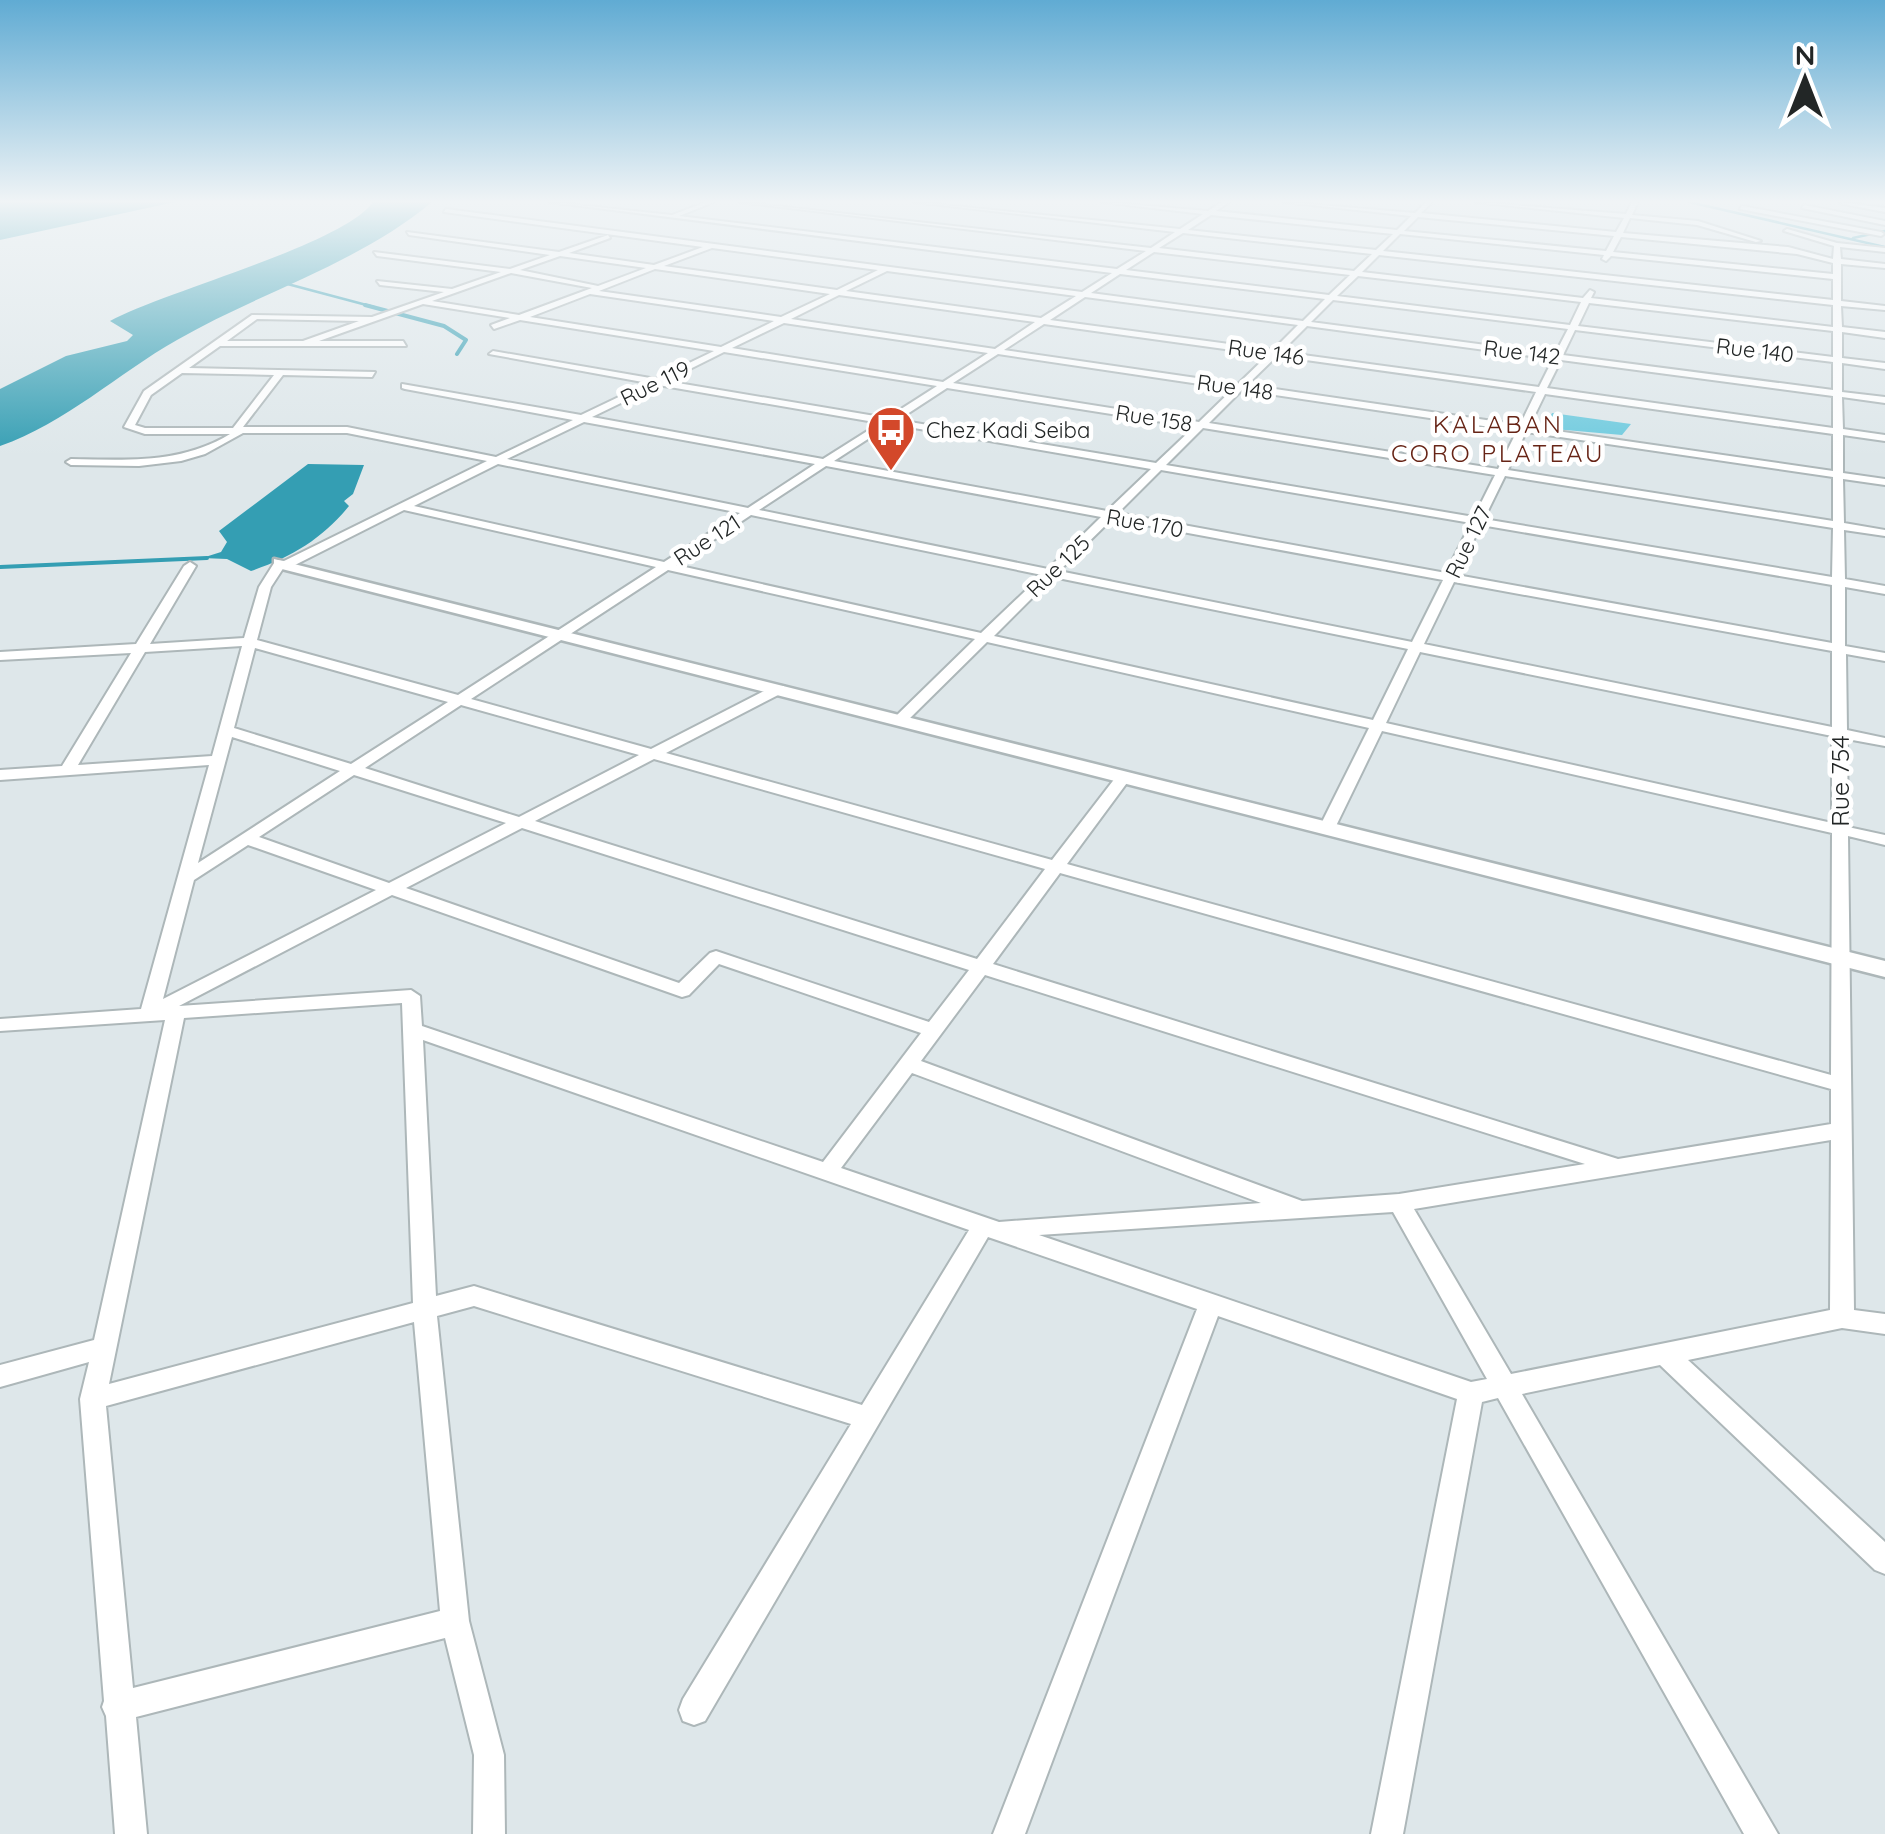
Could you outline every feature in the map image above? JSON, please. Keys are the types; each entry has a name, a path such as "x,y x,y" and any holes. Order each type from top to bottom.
{"street":[{"path":"428,288 457,291"},
{"path":"302,344 466,288"},
{"path":"494,327 596,288"},
{"name":"Rue 146","path":"807,288 1885,438"},
{"name":"Rue 119","path":"283,564 848,288"},
{"name":"Rue 142","path":"1027,288 1885,400"},
{"name":"Rue 121","path":"186,878 1094,288"},
{"name":"Rue 140","path":"1251,288 1885,366"},
{"name":"Rue 125","path":"900,720 1341,288"},
{"path":"1480,288 1885,335"},
{"name":"Rue 127","path":"1327,828 1592,288"},
{"path":"1701,288 1885,308"},
{"name":"Rue 754","path":"1837,288 1842,1318"},
{"name":"Rue 148","path":"585,292 1885,482"},
{"name":"Rue 158","path":"418,304 1885,533"},
{"path":"371,319 260,315 175,370 142,399 129,427 145,431 347,430 1885,742"},
{"path":"217,343 403,344"},
{"path":"493,354 1885,590"},
{"path":"175,370 372,374"},
{"path":"71,462 172,462 205,454 238,430 280,372"},
{"name":"Rue 170","path":"405,386 1885,658"},
{"path":"404,507 1885,840"},
{"path":"149,1014 265,587 283,564 1885,969"},
{"path":"67,771 190,566"},
{"path":"0,656 250,642 1841,1085"},
{"path":"149,1014 778,689"},
{"path":"226,730 1619,1167"},
{"path":"0,775 218,760"},
{"path":"827,1172 1124,776"},
{"path":"248,839 682,991 716,957 934,1030"},
{"path":"0,1025 411,996 425,1310 454,1621 489,1755 489,1834"},
{"path":"131,1834 93,1399 176,1012"},
{"path":"412,1030 1471,1393 1842,1318 1885,1324"},
{"path":"908,1064 1303,1210"},
{"path":"989,1228 1398,1203 1842,1130"},
{"path":"1398,1203 1756,1829"},
{"path":"694,1710 868,1418 989,1228"},
{"path":"93,1399 474,1296 868,1418"},
{"path":"1009,1834 1211,1304"},
{"path":"0,1376 105,1347"},
{"path":"1664,1354 1885,1562"},
{"path":"1387,1834 1471,1393"},
{"path":"117,1707 454,1621"}],"shaded area":[{"path":"193,288 283,288 177,340 47,425 0,446 0,389 66,356 127,341 133,335 110,321"},
{"path":"1552,413 1631,424 1622,435 1554,429 1546,425"},
{"path":"308,464 364,465 353,494 344,501 349,506 328,528 293,553 251,571 227,559 202,558 221,552 227,542 219,531"}],"waterway":[{"path":"301,288 374,307"},
{"path":"365,305 444,326 466,340 457,354"},
{"path":"0,567 207,558"}],"place":[{"name":"Chez Kadi Seiba","path":"891,472"}],"district":[{"name":"KALABAN CORO PLATEAU","path":"1498,438"}]}
